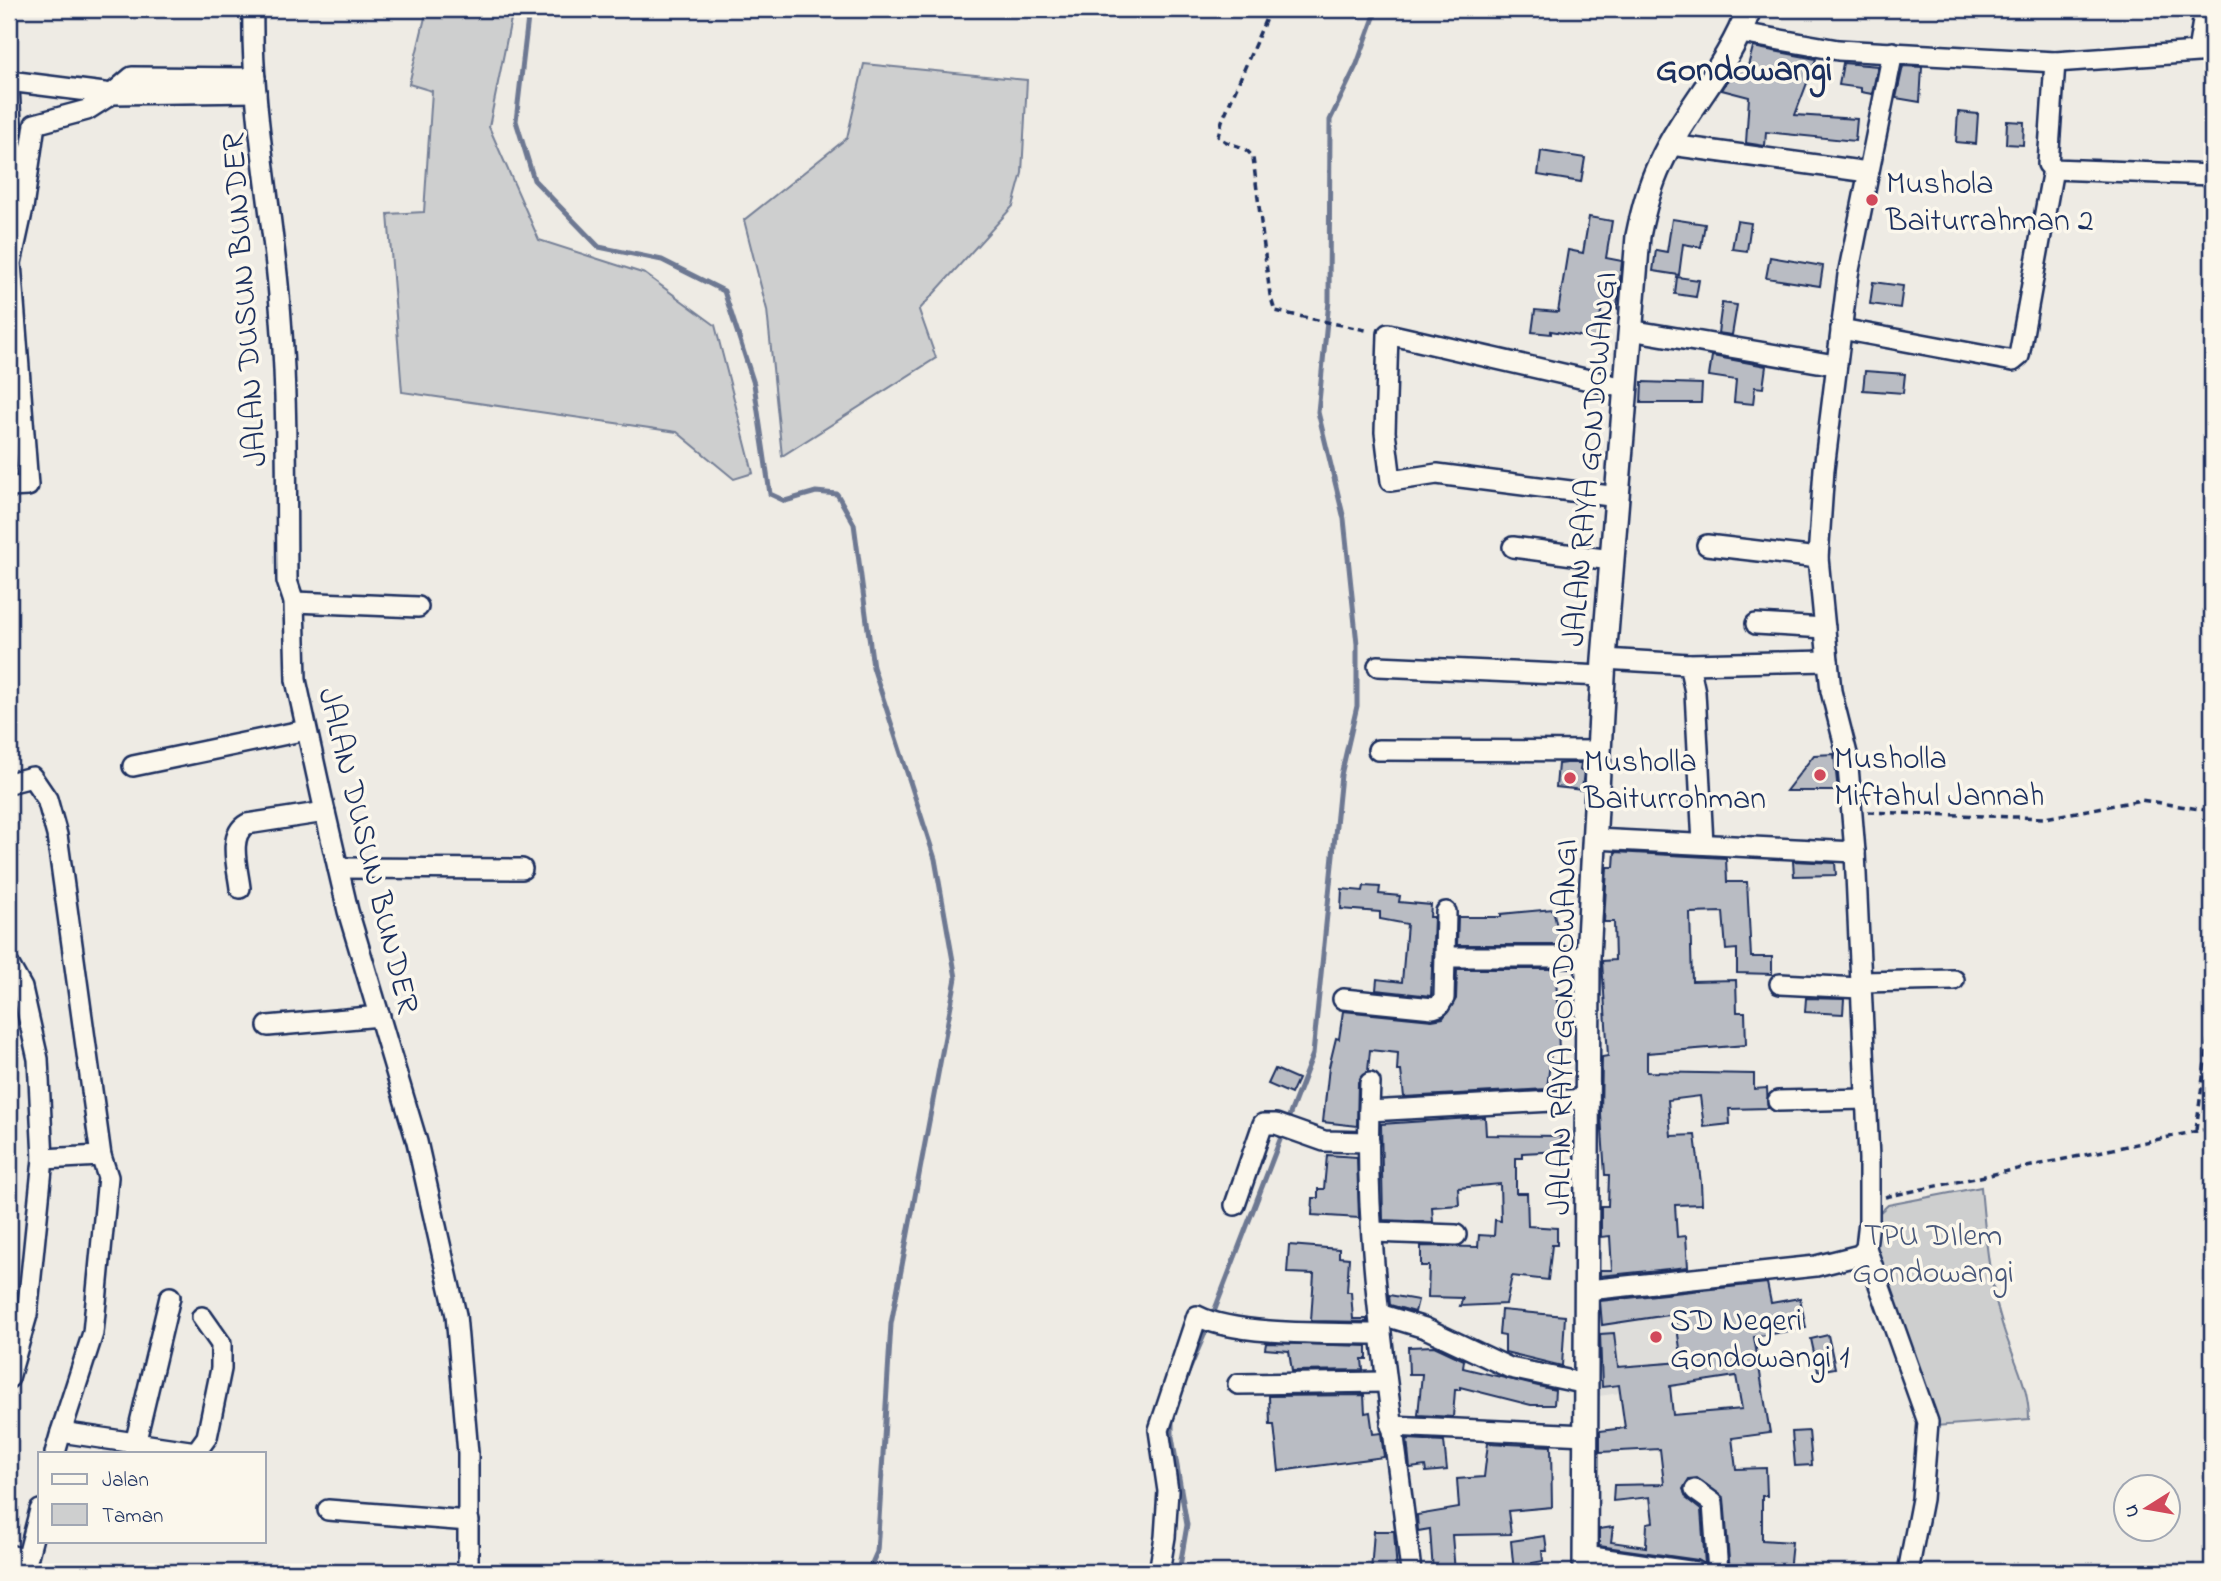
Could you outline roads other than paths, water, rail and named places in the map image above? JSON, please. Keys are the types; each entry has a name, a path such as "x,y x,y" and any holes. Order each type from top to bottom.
{"street":[{"name":"JALAN DUSUN BUNDER","path":"253,9 255,85 278,285 285,406 287,581 294,602 296,680 338,869 417,1142 456,1315 465,1393 468,1572"},
{"name":"JALAN RAYA GONDOWANGI","path":"1585,1564 1588,957 1603,667 1630,330 1644,206 1671,145 1741,33 1749,9"},
{"path":"1741,33 1838,50 2055,62 2205,51 2205,9"},
{"path":"1893,52 1868,172 1835,365 1818,558 1832,699 1847,754 1855,852 1870,1200 1866,1248 1928,1422 1922,1499 1908,1572"},
{"path":"2055,62 2048,164 2053,169 2212,175"},
{"path":"12,143 35,124 87,110 132,77 255,85"},
{"path":"23,208 12,143 9,83 112,94"},
{"path":"9,487 28,486 10,263 23,208 35,124"},
{"path":"1671,145 1868,172"},
{"path":"1841,329 2013,361 2019,356 2053,169"},
{"path":"1630,330 1835,365"},
{"path":"1618,497 1437,474 1391,481 1385,432 1388,334 1624,388"},
{"path":"1707,545 1818,558"},
{"path":"1513,547 1611,560"},
{"path":"294,602 418,607"},
{"path":"1756,624 1825,628"},
{"path":"1378,666 1603,667 1828,661"},
{"path":"1689,664 1698,727 1703,844"},
{"path":"133,766 306,730"},
{"path":"1378,750 1600,751"},
{"path":"9,783 32,777 47,799 57,835 101,1156 108,1177 93,1333 55,1452"},
{"path":"240,888 236,839 240,828 324,812"},
{"path":"1595,839 1855,852"},
{"path":"338,869 522,869"},
{"path":"1343,999 1433,1008 1439,1006 1444,998 1446,912"},
{"path":"1445,957 1588,957"},
{"path":"9,965 22,988 38,1059 43,1159 26,1315 9,1378"},
{"path":"1780,984 1860,985 1954,980"},
{"path":"268,1026 380,1016"},
{"path":"1370,1083 1368,1142 1380,1314 1379,1334 1411,1572"},
{"path":"1369,1111 1589,1099"},
{"path":"1778,1101 1866,1099"},
{"path":"1235,1205 1260,1127 1265,1123 1276,1124 1324,1141 1368,1142"},
{"path":"43,1159 101,1156"},
{"path":"1373,1232 1457,1235"},
{"path":"1588,1290 1816,1266 1860,1255 1866,1248"},
{"path":"135,1444 170,1297"},
{"path":"1380,1314 1425,1328 1510,1368 1587,1384"},
{"path":"1159,1572 1168,1491 1159,1430 1196,1316 1211,1322 1305,1333 1379,1334"},
{"path":"61,1432 196,1452 207,1437 221,1369 221,1344 202,1317"},
{"path":"1238,1384 1385,1382"},
{"path":"1391,1426 1586,1435"},
{"path":"1695,1490 1713,1503 1718,1572"},
{"path":"328,1510 469,1521"},
{"path":"9,1555 27,1560 38,1518"},
{"path":"1585,1564 1696,1572"}],"waterway":[{"path":"529,9 516,121 534,180 599,247 662,260 724,291 754,384 770,494 785,501 816,492 837,494 854,524 873,667 935,859 956,978 891,1324 877,1552 868,1572"},
{"path":"1212,1317 1313,1054 1341,775 1357,706 1357,644 1344,519 1318,412 1329,301 1330,120 1357,64 1377,9"},
{"path":"1187,1375 1208,1326"},
{"path":"1172,1416 1172,1437 1187,1525 1179,1572"}],"place":[{"name":"Mushola Baiturrahman 2","path":"1872,200"},
{"name":"Musholla Miftahul Jannah","path":"1820,775"},
{"name":"Musholla Baiturrohman","path":"1570,778"},
{"name":"SD Negeri Gondowangi 1","path":"1656,1337"}],"district":[{"name":"Gondowangi","path":"1744,68"}],"park label":[{"name":"TPU DIlem Gondowangi","path":"1933,1252"}]}
